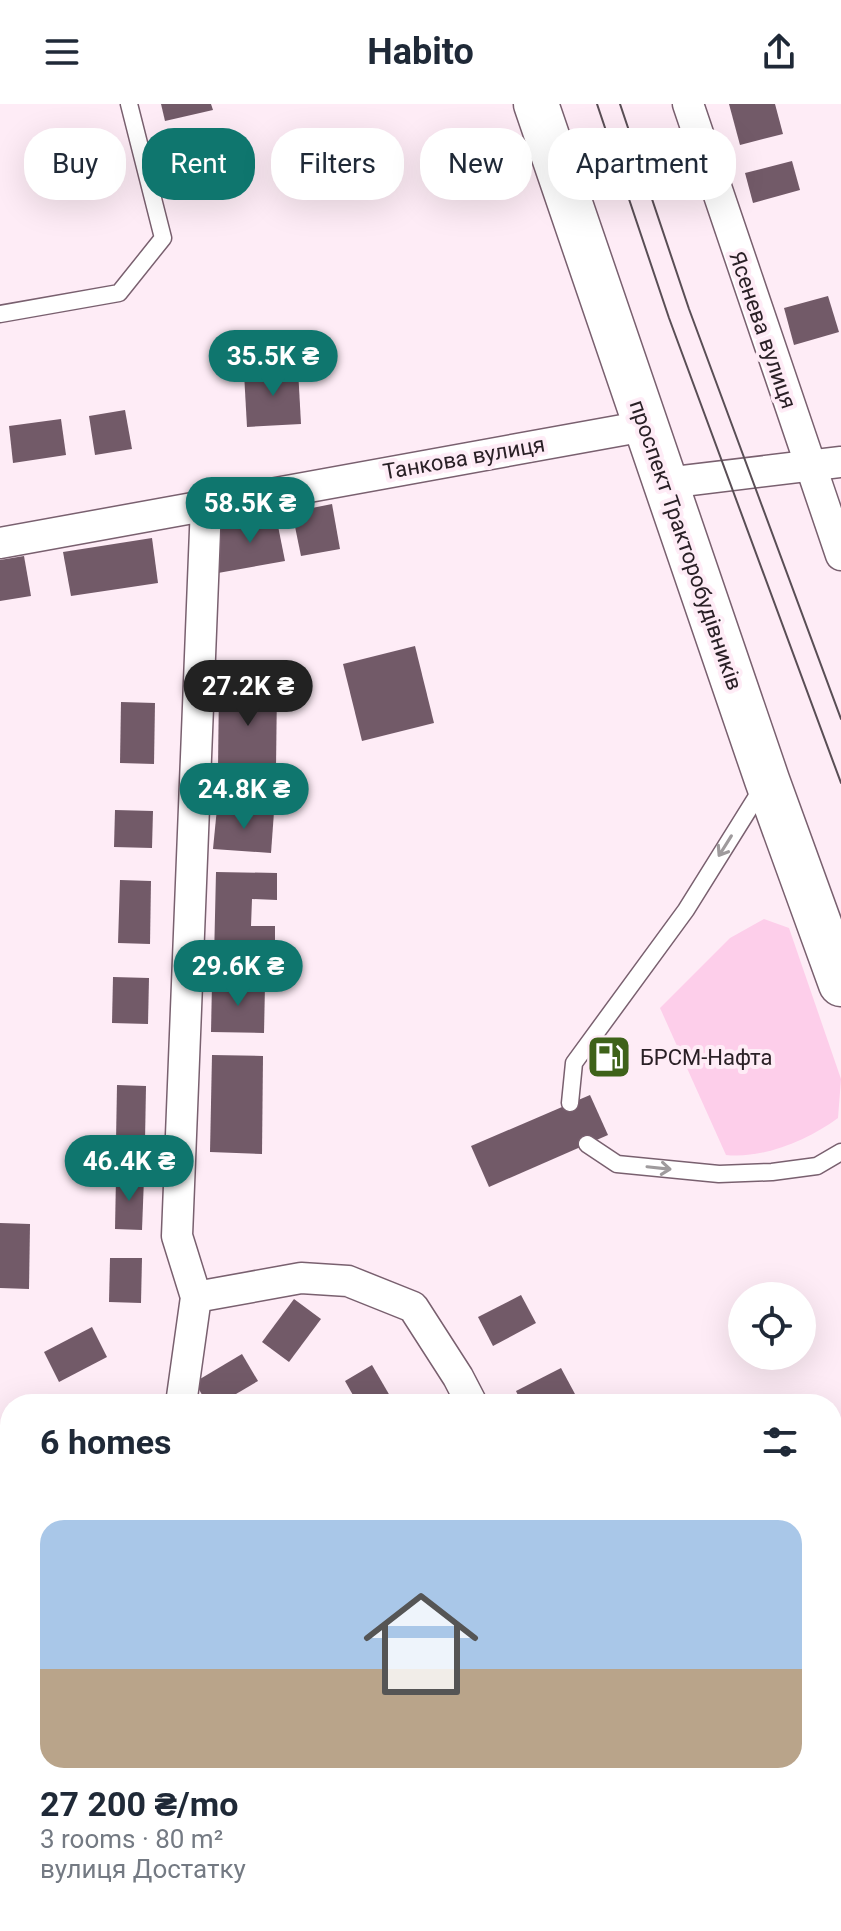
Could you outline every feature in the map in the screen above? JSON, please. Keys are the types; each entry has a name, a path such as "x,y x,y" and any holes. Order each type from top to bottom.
{"main road":[{"name":"проспект Тракторобудівників","path":"536,104 767,780 841,984"}],"street":[{"name":"Ясенева вулиця","path":"688,104 841,555"},
{"name":"Танкова вулиця","path":"0,543 645,426"},
{"path":"666,483 841,462"},
{"path":"182,1394 196,1297 177,1236 206,505"},
{"path":"196,1297 301,1278 348,1281 413,1307 467,1394"}],"lane":[{"path":"0,314 119,293 163,238 129,104"},
{"path":"570,1103 574,1063 686,910 767,780"},
{"path":"587,1144 617,1164 719,1174 817,1166 841,1152"}],"shaded area":[{"path":"764,919 789,928 841,1079 838,1118 813,1134 770,1151 726,1155 660,1008 730,938"}],"building":[{"path":"161,104 211,104 213,110 165,121"},
{"path":"729,104 775,104 783,134 740,145"},
{"path":"792,161 800,190 753,203 745,173"},
{"path":"828,296 839,332 794,345 784,308"},
{"path":"298,369 301,424 247,427 244,373"},
{"path":"125,410 132,449 95,455 89,416"},
{"path":"61,419 66,455 13,463 9,426"},
{"path":"332,504 340,549 301,556 292,512"},
{"path":"276,516 285,561 218,573 220,527"},
{"path":"152,538 158,583 71,596 63,552"},
{"path":"24,556 31,596 0,601 0,560"},
{"path":"415,646 434,723 362,741 343,664"},
{"path":"219,686 277,687 276,769 218,768"},
{"path":"121,702 155,703 154,764 120,763"},
{"path":"217,808 274,812 271,853 213,849"},
{"path":"115,810 153,811 152,848 114,847"},
{"path":"216,872 277,873 277,900 252,899 251,926 275,926 275,961 214,959"},
{"path":"120,880 151,881 150,944 118,943"},
{"path":"113,977 149,978 148,1024 112,1023"},
{"path":"212,983 265,985 264,1033 211,1032"},
{"path":"212,1055 263,1056 262,1154 210,1152"},
{"path":"117,1085 146,1086 145,1141 116,1141"},
{"path":"590,1095 608,1135 489,1187 471,1146"},
{"path":"116,1177 144,1178 142,1230 115,1229"},
{"path":"0,1223 30,1224 29,1289 0,1288"},
{"path":"110,1258 142,1258 141,1303 109,1302"},
{"path":"521,1295 536,1323 493,1346 478,1317"},
{"path":"294,1299 321,1319 289,1362 262,1342"},
{"path":"92,1327 107,1357 59,1382 44,1352"},
{"path":"242,1354 258,1381 236,1394 202,1394 195,1382"},
{"path":"372,1365 389,1394 352,1394 345,1381"},
{"path":"561,1368 575,1394 517,1394 516,1391"}],"tram line":[{"path":"597,104 669,318 841,783"},
{"path":"620,104 689,309 841,719"}],"place":[{"name":"БРСМ-Нафта","path":"609,1057"}]}
